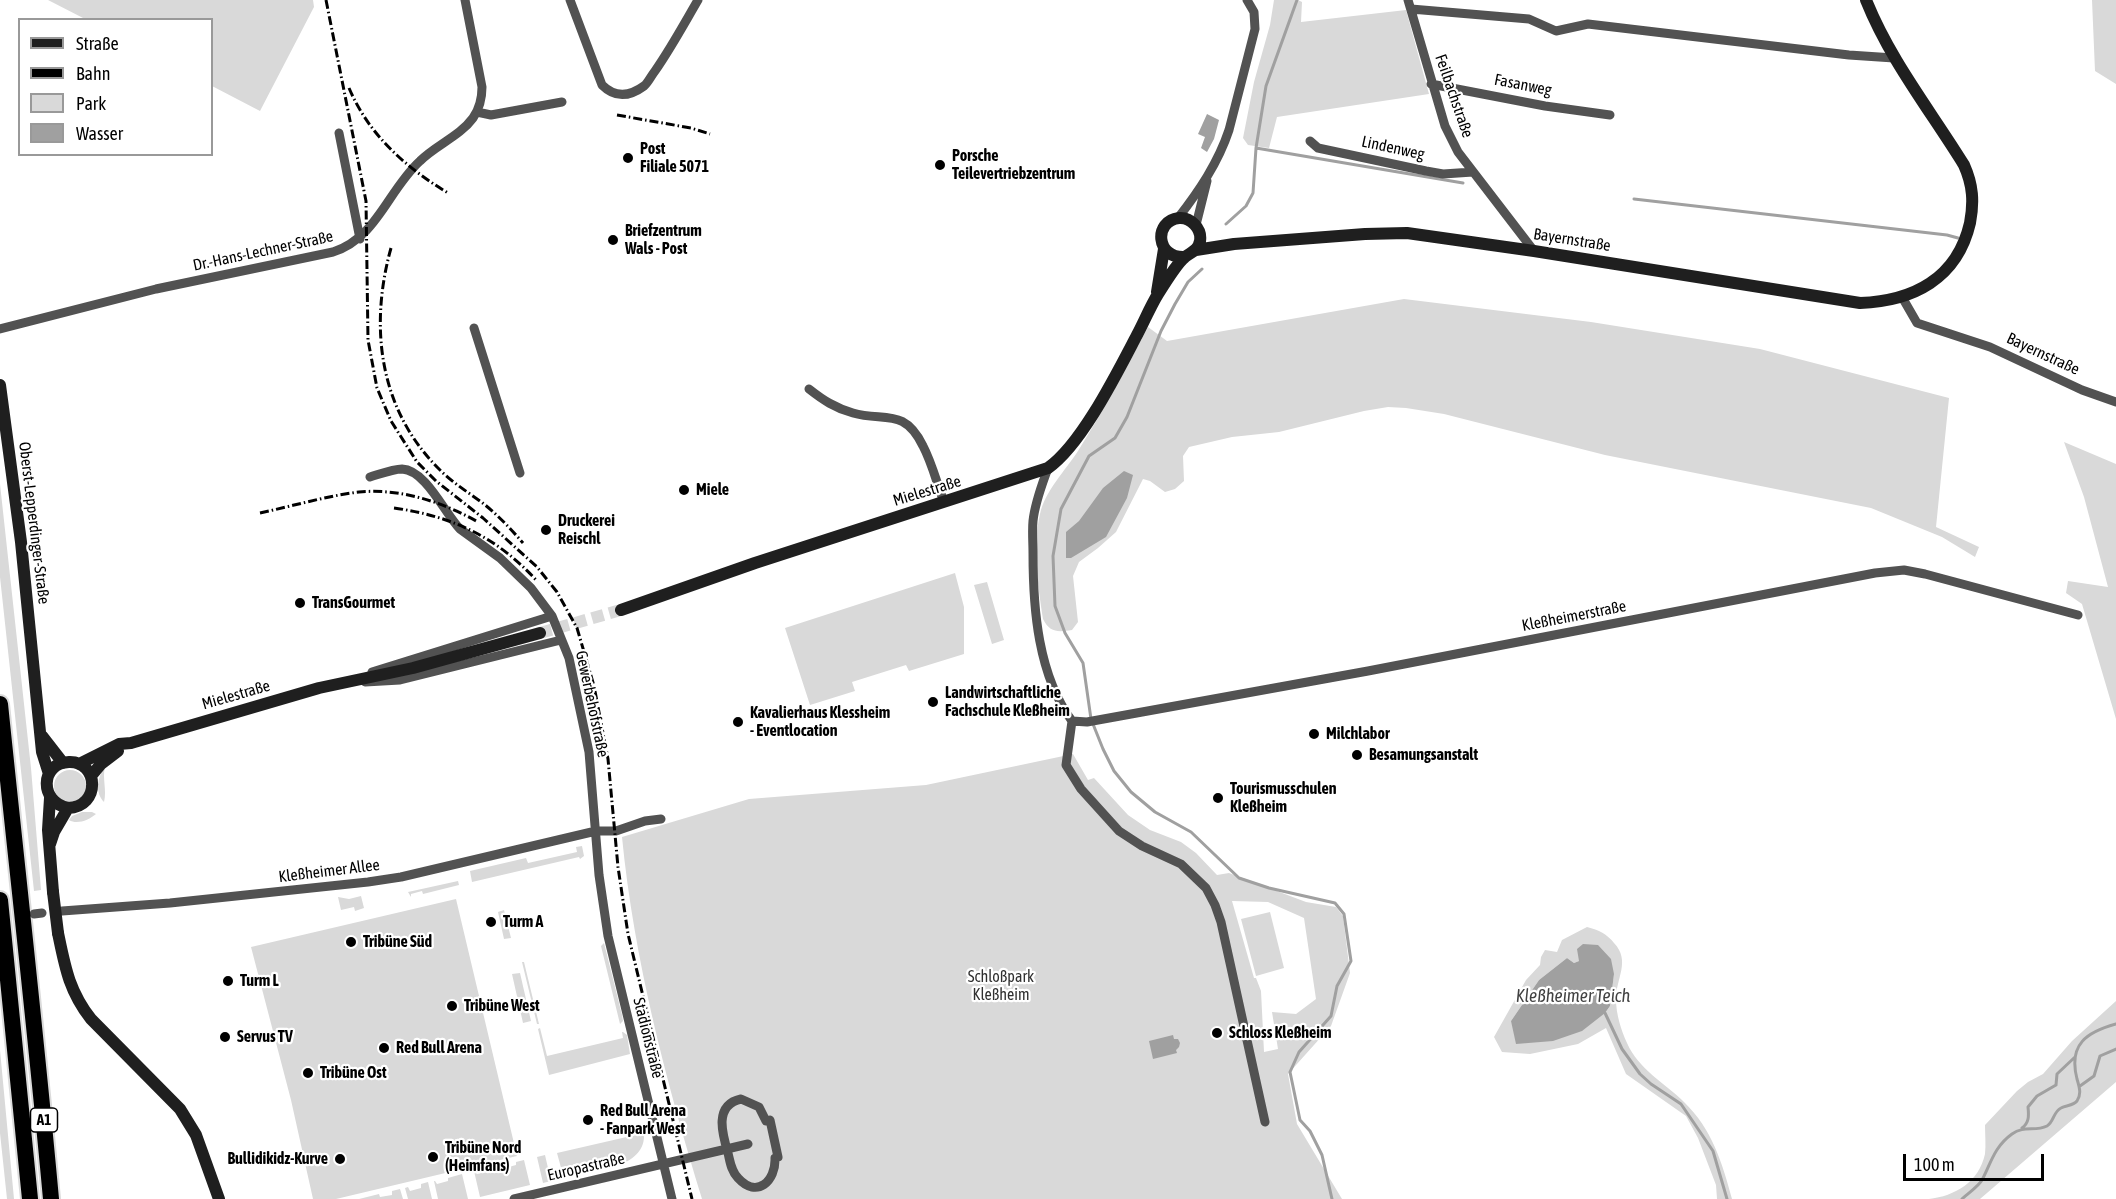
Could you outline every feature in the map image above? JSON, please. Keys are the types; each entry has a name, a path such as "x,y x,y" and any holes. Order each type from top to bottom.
{"highway":[{"name":"A1","path":"0,704 51,1199"},
{"name":"A1","path":"0,900 30,1199"}],"street":[{"path":"465,0 482,87 482,100 477,112 491,115 562,102"},
{"path":"570,0 603,85 610,93 616,95 645,86 698,0"},
{"path":"1178,218 1208,176 1229,130 1255,29 1254,12 1247,0"},
{"name":"Bayernstraße","path":"1196,250 1234,244 1407,233 1534,250 1860,303 1902,297 1939,278 1958,254 1966,239 1973,196 1971,180 1964,165 1894,58 1866,0"},
{"path":"1409,5 1529,19 1557,31 1588,24 1849,55 1894,58"},
{"name":"Feilbachstraße","path":"1409,5 1431,84 1445,126 1458,152 1534,250"},
{"name":"Fasanweg","path":"1431,84 1545,106 1610,115"},
{"name":"Dr.-Hans-Lechner-Straße","path":"0,329 156,289 345,249 368,231 412,169 430,152 465,127 477,112"},
{"path":"339,133 360,239"},
{"name":"Lindenweg","path":"1310,141 1318,148 1426,171 1443,174 1473,172"},
{"path":"1196,250 1200,238 1196,225 1208,176"},
{"path":"1178,218 1185,218 1196,225"},
{"name":"Mielestraße","path":"1156,296 1164,249 1162,230 1172,220 1178,218"},
{"name":"Bayernstraße","path":"1200,238 1234,244"},
{"path":"1164,249 1173,256 1185,257"},
{"name":"Mielestraße","path":"621,610 755,562 1048,468 1071,448 1098,406 1156,296 1185,257 1196,250"},
{"name":"Bayernstraße","path":"1902,297 1917,323 1990,347 2082,390 2116,402"},
{"path":"474,328 520,473"},
{"name":"Oberst-Lepperdinger-Straße","path":"0,385 21,542 42,752 49,774 46,786 50,798 48,830 52,892 67,974 80,1005 91,1019 180,1109 196,1135 219,1199"},
{"path":"809,389 824,402 839,409 855,414 889,416 902,421 923,446 944,502"},
{"path":"1048,468 1037,500 1033,522 1033,576 1041,647 1060,705 1072,721 1066,765 1081,789 1119,831 1142,846 1181,864 1206,888 1221,922 1264,1122"},
{"name":"Gewerbehofstraße","path":"370,477 401,469 415,474 437,496 459,529 515,571 552,616 575,683 589,752 596,831"},
{"name":"Kleßheimerstraße","path":"1072,721 1087,722 1357,673 1885,572 1904,570 1925,574 2078,615"},
{"name":"Mielestraße","path":"351,681 373,671 552,616"},
{"name":"Mielestraße","path":"79,764 119,744 131,743 319,688 413,669 540,633"},
{"name":"Mielestraße","path":"351,681 400,680 561,640"},
{"path":"42,736 63,763"},
{"name":"Mielestraße","path":"91,776 112,755 131,743"},
{"path":"49,774 57,765 63,763 79,764 91,776"},
{"name":"Oberst-Lepperdinger-Straße","path":"50,844 68,808 79,806 88,799 93,788 91,776"},
{"path":"50,798 55,803 68,808"},
{"name":"Kleßheimer Allee","path":"62,911 193,901 401,877 596,831 616,831 645,821 661,819"},
{"name":"Stadionstraße","path":"596,831 608,936 672,1199"},
{"path":"741,1099 753,1103 759,1107 766,1121 770,1120 778,1157 775,1158 769,1181 754,1188 744,1184 733,1172 727,1149 721,1122 727,1105 741,1099"},
{"path":"664,1164 748,1144"},
{"name":"Oberst-Lepperdinger-Straße","path":"206,1164 211,1199"},
{"name":"Europastraße","path":"514,1199 664,1164"}],"green space":[{"path":"48,0 313,0 314,7 260,111 213,87 213,18 83,18"},
{"path":"1274,0 1302,2 1301,22 1406,10 1429,94 1277,117 1269,148 1248,145 1243,138"},
{"path":"2092,0 2116,0 2116,84 2095,71"},
{"path":"1404,299 1591,322 1760,349 1949,398 1936,527 1979,547 1975,557 1942,537 1871,508 1605,455 1444,414 1388,407 1279,432 1232,437 1189,447 1183,456 1184,481 1175,489 1165,492 1150,481 1143,479 1116,532 1079,562 1073,576 1078,622 1072,630 1059,631 1049,627 1043,619 1039,593 1036,540 1040,514 1051,489 1096,421 1148,327 1167,341"},
{"path":"2064,442 2116,464 2116,719 2082,604 2066,593 2068,581 2108,587 2084,497"},
{"path":"0,484 31,768 41,890 34,891 0,577"},
{"path":"955,573 964,607 964,654 909,671 906,665 852,682 855,691 810,705 785,628"},
{"path":"987,582 1004,640 992,644 974,585"},
{"name":"Schloßpark Kleßheim","path":"1073,754 1088,780 1094,778 1128,815 1150,830 1181,842 1196,853 1217,875 1229,873 1306,902 1336,907 1343,916 1350,973 1331,1026 1288,1074 1297,1124 1342,1199 702,1199 653,1020 634,929 622,837 749,799 926,785","holes":["1232,901 1268,902 1304,918 1316,999 1296,1014 1272,1012 1278,1049 1264,1052 1261,991 1254,978"]},
{"path":"105,767 104,802 99,794 98,785"},
{"path":"70,770 81,775 86,786 81,797 70,802 59,797 54,786 59,775"},
{"path":"82,812 96,814 83,821 69,820 72,816"},
{"path":"582,846 584,856 580,859 579,857 472,882 470,871 526,858 528,863 577,852 576,847"},
{"path":"458,881 459,885 423,894 422,891 411,894 411,897 408,892"},
{"path":"361,896 364,908 355,911 354,907 341,910 338,897 349,899"},
{"name":"Red Bull Arena","path":"456,899 517,1156 336,1199 313,1199 291,1100 251,947"},
{"path":"504,910 511,938 504,939 498,912"},
{"path":"1270,912 1284,968 1256,976 1241,919"},
{"path":"1587,927 1606,935 1619,950 1622,963 1616,1005 1619,1022 1627,1043 1638,1061 1684,1102 1702,1123 1720,1159 1732,1199 1717,1199 1716,1185 1698,1138 1686,1116 1626,1074 1606,1028 1578,1044 1530,1054 1502,1052 1494,1037 1526,980 1540,965 1545,950 1557,952 1562,940","holes":["1567,958 1574,963 1579,961 1614,974 1610,1006 1605,1013 1511,1021 1539,980"]},
{"path":"604,943 622,1015 623,1021 620,1024 601,946"},
{"path":"522,962 524,962 539,1024 537,1024"},
{"path":"520,973 531,1021 523,1023 512,974"},
{"path":"2116,1001 2116,1082 1980,1199 1929,1199 1948,1195 1972,1180 1985,1154 1985,1125 2017,1091 2043,1074 2072,1041"},
{"path":"540,1028 547,1056 623,1038 622,1032 627,1035 630,1054 549,1075 538,1029"},
{"path":"0,1050 14,1199 7,1199 0,1133"},
{"path":"644,1133 641,1149 620,1165 619,1161 594,1167 591,1172 574,1176 571,1173 563,1175 557,1153"},
{"path":"545,1155 551,1181 543,1183 537,1157"},
{"path":"524,1160 530,1185 480,1197 474,1171 477,1174 489,1171 489,1168 504,1165 505,1168"},
{"path":"462,1174 468,1199 438,1199 434,1181 437,1184"},
{"path":"428,1182 432,1199 408,1199 405,1188 408,1187 410,1191 421,1188 421,1184"},
{"path":"400,1189 403,1199 359,1199 379,1194 380,1197 392,1195 392,1191"}],"water":[{"path":"1207,114 1219,120 1214,139 1207,152 1201,148 1205,137 1198,134"},
{"path":"1124,471 1133,475 1127,498 1106,537 1071,558 1066,558 1066,532 1079,521 1103,488"},
{"name":"Kleßheimer Teich","path":"1583,944 1598,945 1611,959 1614,974 1610,1006 1605,1013 1582,1031 1553,1041 1516,1044 1511,1021 1539,980 1567,958 1574,963 1579,961 1577,949"},
{"path":"1173,1035 1174,1039 1178,1039 1180,1043 1176,1050 1177,1053 1153,1059 1149,1041"}],"waterway":[{"path":"1226,224 1246,206 1253,193 1256,148 1266,86 1297,0"},
{"path":"1256,148 1463,183"},
{"path":"1634,199 1958,238"},
{"path":"1202,269 1188,282 1161,331 1127,417 1115,438 1089,456 1061,509 1053,556 1055,606 1065,633 1083,663 1091,719 1103,749 1114,771 1131,792 1155,812 1191,832 1239,878 1269,888 1335,903 1344,914 1351,961 1337,986 1331,1016 1299,1052 1290,1072 1300,1120 1310,1131 1322,1155 1332,1199"},
{"path":"1605,1013 1622,1049 1640,1074 1681,1104 1713,1151 1727,1199"},
{"path":"1962,1199 1980,1183 1997,1150 2006,1139 2016,1131 2047,1126 2058,1110 2077,1101 2080,1093 2075,1067 2078,1048 2082,1041 2096,1031 2116,1024"},
{"path":"2080,1086 2094,1076 2100,1056 2116,1049"},
{"path":"2022,1128 2028,1119 2028,1107 2037,1096 2056,1085 2057,1074 2075,1057"}],"tunnel":[{"path":"540,633 621,610"}],"railway":[{"path":"326,0 366,201 368,340 377,388 391,421 417,462 537,567 557,592 577,628 594,686 608,759 618,867 628,934 692,1199"},
{"path":"349,88 367,121 390,148 417,172 448,193"},
{"path":"617,115 691,128 710,134"},
{"path":"391,248 384,278 381,337 384,366 392,394 404,421 419,446 440,470 492,511 523,543"},
{"path":"260,513 334,496 374,491 421,498 450,508 478,522"},
{"path":"394,508 435,517 472,531 506,552 537,581"}],"place":[{"name":"Post Filiale 5071","path":"628,158"},
{"name":"Porsche Teilevertriebzentrum","path":"940,165"},
{"name":"Briefzentrum Wals - Post","path":"613,240"},
{"name":"Miele","path":"684,490"},
{"name":"Druckerei Reischl","path":"546,530"},
{"name":"TransGourmet","path":"300,603"},
{"name":"Landwirtschaftliche Fachschule Kleßheim","path":"933,702"},
{"name":"Kavalierhaus Klessheim - Eventlocation","path":"738,722"},
{"name":"Milchlabor","path":"1314,734"},
{"name":"Besamungsanstalt","path":"1357,755"},
{"name":"Tourismusschulen Kleßheim","path":"1218,798"},
{"name":"Turm A","path":"491,922"},
{"name":"Tribüne Süd","path":"351,942"},
{"name":"Turm L","path":"228,981"},
{"name":"Tribüne West","path":"452,1006"},
{"name":"Schloss Kleßheim","path":"1217,1033"},
{"name":"Servus TV","path":"225,1037"},
{"name":"Red Bull Arena","path":"384,1048"},
{"name":"Tribüne Ost","path":"308,1073"},
{"name":"Red Bull Arena - Fanpark West","path":"588,1120"},
{"name":"Tribüne Nord (Heimfans)","path":"433,1157"},
{"name":"Bullidikidz-Kurve","path":"340,1159"}]}
